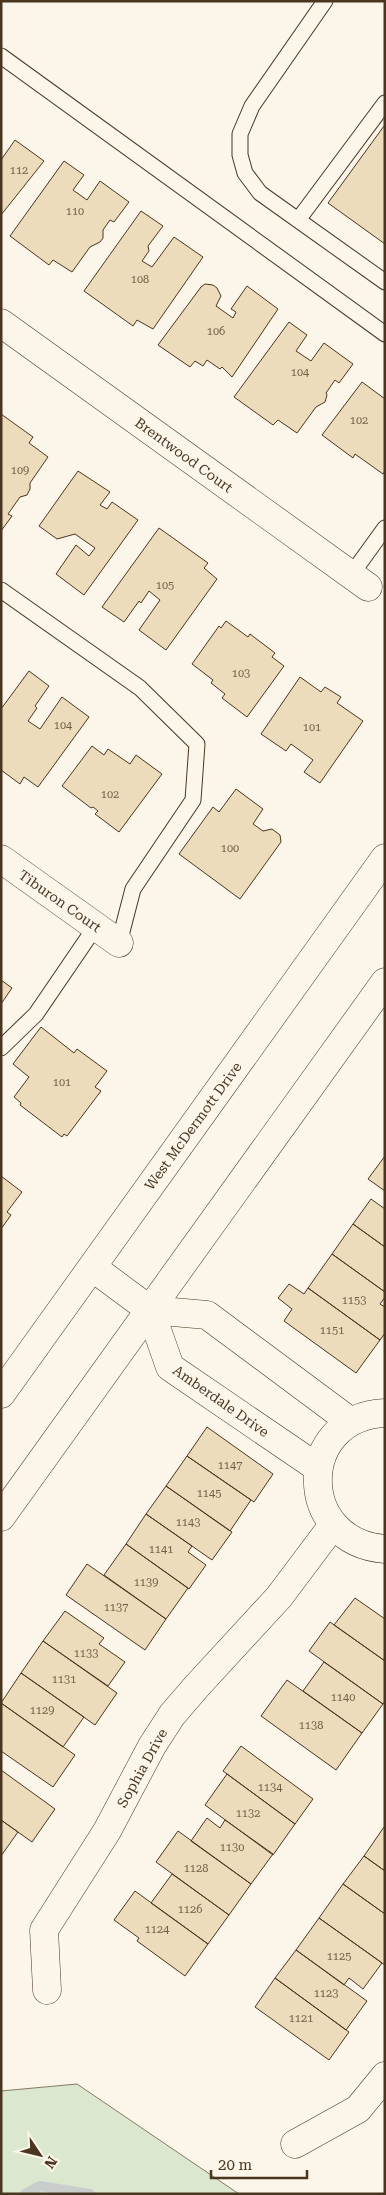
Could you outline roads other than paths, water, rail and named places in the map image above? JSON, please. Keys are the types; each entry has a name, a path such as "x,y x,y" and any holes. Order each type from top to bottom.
{"street":[{"name":"Brentwood Court","path":"1,323 359,581"},
{"name":"West McDermott Drive","path":"1,1394 385,858"},
{"name":"Tiburon Court","path":"1,859 119,943"},
{"path":"1,1517 385,982"},
{"path":"92,1267 150,1310 206,1315 351,1422"},
{"name":"Amberdale Drive","path":"150,1310 170,1367 318,1468"},
{"path":"385,1413 371,1414 351,1422 336,1433 324,1450 318,1468 317,1490 324,1511 333,1525 351,1540 366,1546 385,1548"},
{"name":"Sophia Drive","path":"47,1990 44,1930 107,1831 152,1746 172,1715 279,1597 333,1525"},
{"path":"295,2144 358,2109 385,2076"}],"lane":[{"path":"325,1 252,106 240,134 240,154 245,173 260,192 385,282"},
{"path":"1,56 385,334"},
{"path":"298,220 385,103"},
{"path":"359,581 385,528"},
{"path":"1,590 140,688 198,744 193,800 133,889 119,943"},
{"path":"1,1048 36,1014 96,926"}],"waterway":[{"path":"25,2194 40,2186 90,2194"}]}
